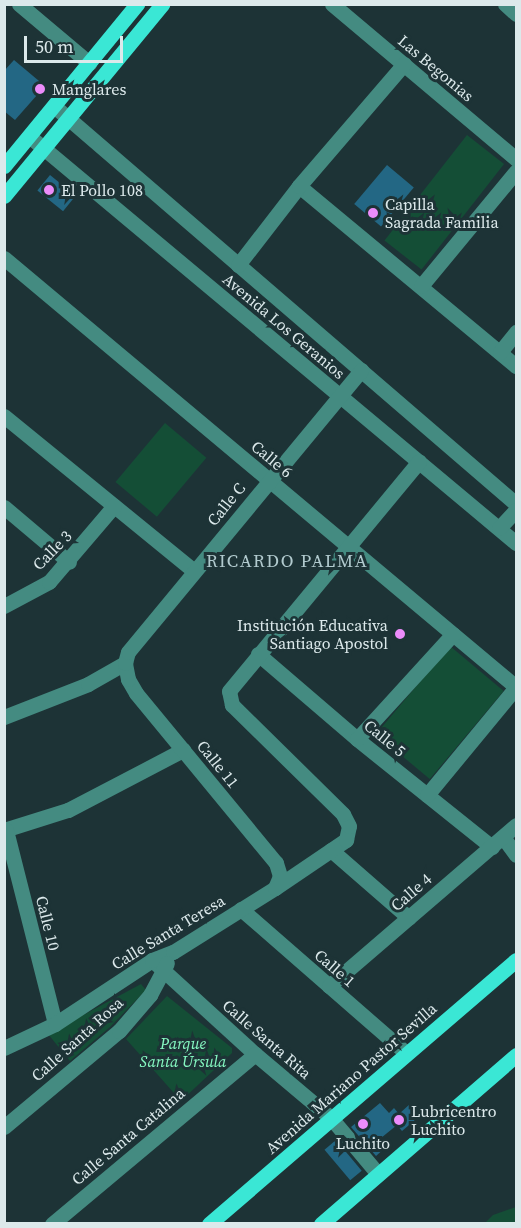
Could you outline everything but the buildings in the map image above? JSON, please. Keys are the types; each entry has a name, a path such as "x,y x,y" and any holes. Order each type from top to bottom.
{"main road":[{"path":"4,166 137,4"},
{"path":"4,196 162,4"},
{"name":"Avenida Mariano Pastor Sevilla","path":"209,1224 516,960"},
{"path":"321,1224 516,1055"}],"street":[{"path":"19,4 89,63"},
{"name":"Las Begonias","path":"332,4 516,159"},
{"path":"505,4 516,14"},
{"path":"238,265 299,186 404,64"},
{"name":"Avenida Los Geranios","path":"54,106 516,504"},
{"name":"Avenida Los Geranios","path":"29,136 516,543"},
{"path":"421,286 516,171"},
{"path":"299,186 516,366"},
{"name":"Calle 6","path":"4,258 516,687"},
{"path":"500,352 516,332"},
{"name":"Calle C","path":"125,663 128,652 361,370"},
{"path":"4,416 194,572"},
{"path":"258,654 419,461"},
{"name":"Calle 3","path":"4,606 49,582 69,562 114,506"},
{"path":"4,507 69,562"},
{"path":"499,528 516,510"},
{"path":"357,739 453,634"},
{"name":"Calle 5","path":"258,654 357,739 427,795 516,855"},
{"name":"Calle Santa Teresa","path":"4,1048 55,1024 158,965 173,952 346,840 349,826 343,814 230,701 229,691 258,654"},
{"path":"4,717 88,684 125,663"},
{"name":"Calle 11","path":"125,663 128,679 136,693 276,863 280,876 275,888"},
{"path":"427,795 516,687"},
{"path":"5,830 68,810 183,750"},
{"name":"Calle 4","path":"329,986 516,825"},
{"name":"Calle 10","path":"5,830 55,1024"},
{"path":"331,850 409,918"},
{"name":"Calle 1","path":"241,909 406,1053"},
{"name":"Calle Santa Rita","path":"158,965 255,1054 331,1118 378,1174"},
{"name":"Calle Santa Rosa","path":"4,1127 119,1030 150,995 158,965"},
{"name":"Calle Santa Catalina","path":"52,1224 255,1054"}],"green space":[{"path":"467,135 504,164 422,270 385,241"},
{"path":"165,423 206,458 157,517 116,482"},
{"path":"450,646 504,691 430,779 376,734"},
{"path":"141,984 146,990 110,1027 70,1061 48,1034"},
{"name":"Parque Santa Úrsula","path":"167,996 232,1048 232,1053 181,1101 126,1039"},
{"path":"516,1207 516,1223 485,1223 493,1215"}],"place":[{"name":"Manglares","path":"40,89"},
{"name":"El Pollo 108","path":"49,190"},
{"name":"Capilla Sagrada Familia","path":"373,213"},
{"name":"Institución Educativa Santiago Apostol","path":"400,634"},
{"name":"Lubricentro Luchito","path":"399,1120"},
{"name":"Luchito","path":"363,1124"}],"district":[{"name":"RICARDO PALMA","path":"287,561"}]}
